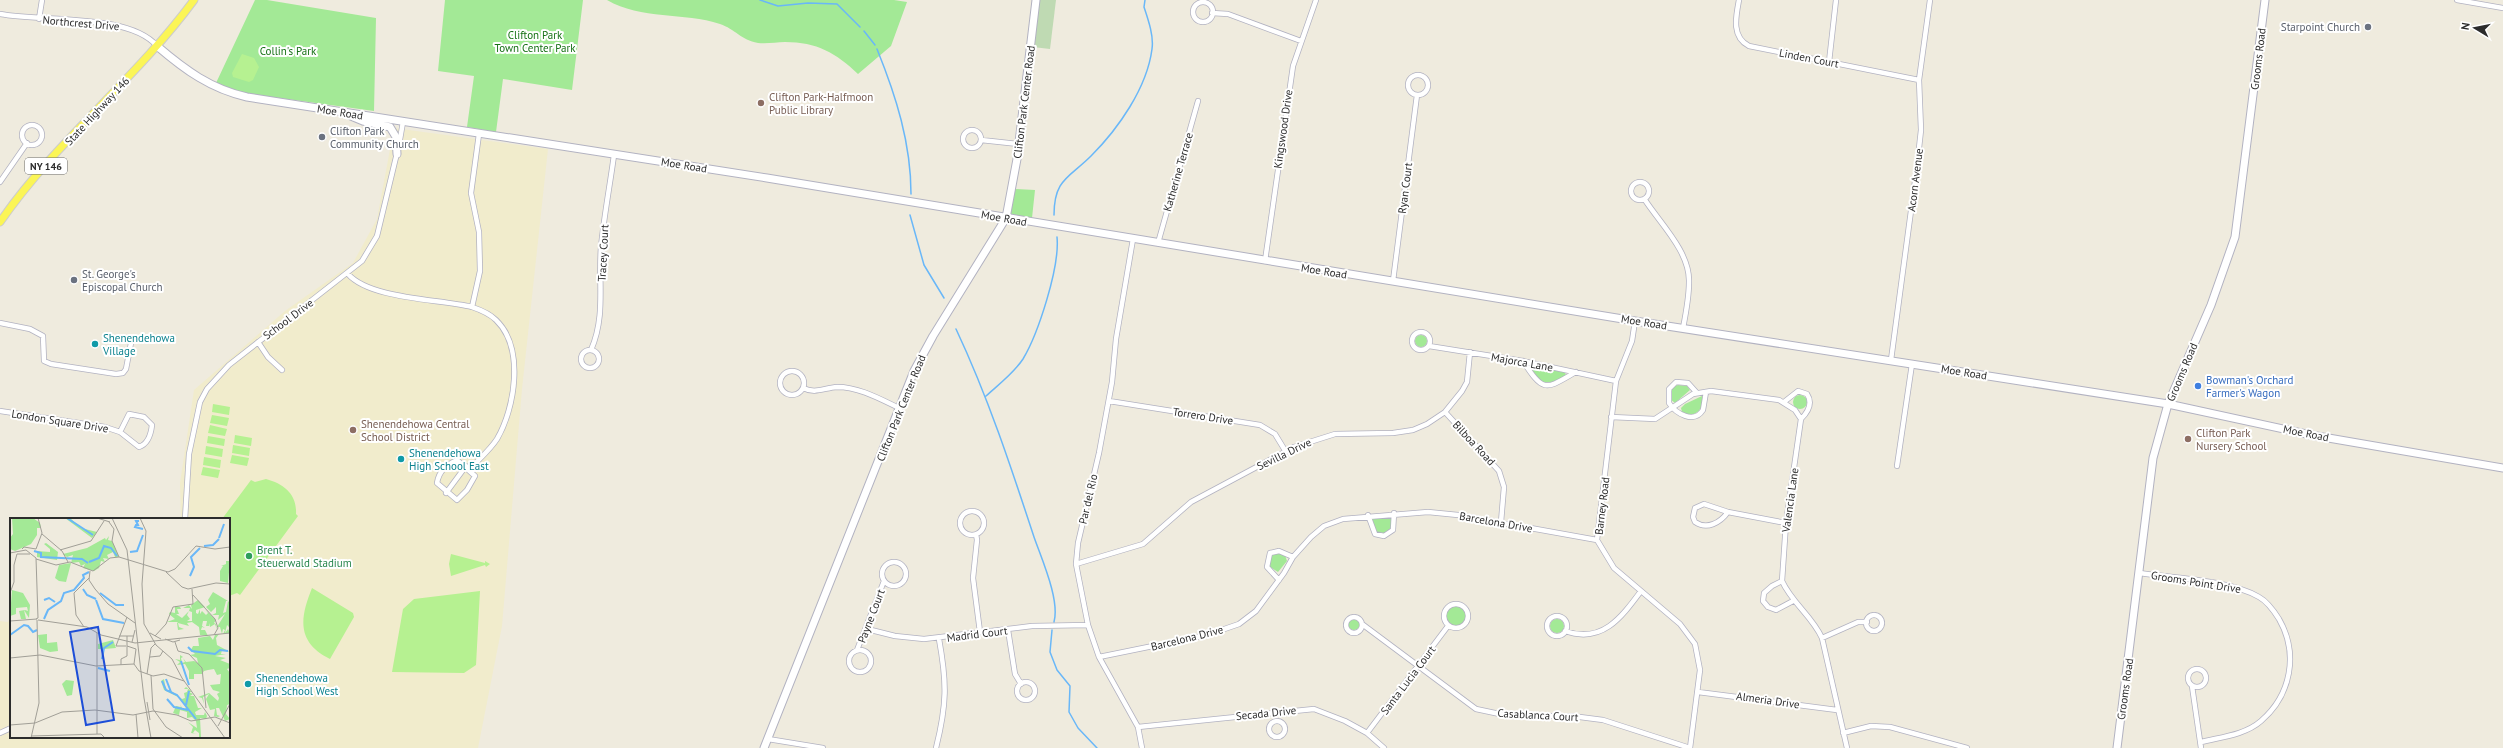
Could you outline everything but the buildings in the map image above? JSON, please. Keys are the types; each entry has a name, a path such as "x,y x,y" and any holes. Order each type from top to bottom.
{"main road":[{"name":"State Highway 146","path":"1,218 62,148 157,46 194,0"}],"street":[{"path":"39,19 42,0"},
{"name":"Clifton Park Center Road","path":"764,748 914,371 933,336 1006,218 1019,144 1036,0"},
{"name":"Kingswood Drive","path":"1265,261 1289,87 1301,41 1316,0"},
{"name":"Linden Court","path":"1739,0 1736,26 1738,36 1745,44 1919,80"},
{"path":"1829,62 1836,0"},
{"name":"Acorn Avenue","path":"1891,360 1920,137 1919,80 1930,0"},
{"name":"Grooms Road","path":"2116,748 2140,573 2153,458 2168,404 2211,305 2235,237 2265,0"},
{"path":"2457,0 2485,2 2503,8"},
{"path":"1204,2 1209,5 1212,13 1209,20 1201,22 1194,17 1193,9 1198,3 1204,2"},
{"path":"1212,13 1228,14 1301,41"},
{"name":"Northcrest Drive","path":"0,14 39,19 107,23 128,28 142,34 157,46"},
{"name":"Moe Road","path":"157,46 189,73 209,85 231,94 1006,218 1635,321 2168,404 2311,435 2503,468"},
{"name":"Ryan Court","path":"1418,75 1426,79 1428,88 1426,92 1417,95 1409,89 1408,85 1410,80 1418,75"},
{"name":"Ryan Court","path":"1393,281 1417,95"},
{"name":"Katherine Terrace","path":"1158,243 1198,101"},
{"path":"344,113 363,122 390,127 396,137 397,154"},
{"name":"School Drive","path":"185,518 189,454 200,402 218,375 258,342 348,274 362,261 374,244 382,219 403,122"},
{"path":"31,125 37,127 41,132 40,140 36,144 27,143 23,138 25,128 31,125"},
{"path":"472,307 480,271 479,232 471,194 479,134"},
{"path":"981,140 1019,144"},
{"path":"0,182 27,143"},
{"name":"Tracey Court","path":"591,350 596,353 599,360 594,367 589,369 584,366 580,358 583,353 591,350 599,329 601,312 601,248 614,155"},
{"path":"1641,182 1648,187 1649,195 1644,200 1639,201 1632,196 1631,188 1635,183 1641,182"},
{"path":"1644,200 1675,243 1686,266 1689,282 1683,328"},
{"name":"Par del Rio","path":"1133,239 1109,401 1078,543 1076,564 1088,625 1099,656 1138,727 1142,748"},
{"path":"348,274 361,286 472,307 485,312 496,320 503,329 512,348 514,366 507,415 496,440 468,467 446,493"},
{"name":"Barney Road","path":"1635,321 1632,341 1616,381 1597,540 1606,559 1614,568 1690,634 1699,654 1698,692 1690,748"},
{"path":"0,323 30,329 43,336 44,361 51,364 116,374 123,373 126,369 131,343"},
{"path":"258,342 268,357 282,370"},
{"name":"Majorca Lane","path":"1428,346 1470,352 1616,381"},
{"name":"Sevilla Drive","path":"1076,564 1142,544 1191,502 1286,452 1335,434 1393,433 1413,430 1445,412 1457,398 1467,382 1470,352"},
{"path":"1523,362 1536,380 1548,386 1558,384 1576,372"},
{"path":"1897,466 1912,364"},
{"path":"788,372 799,373 804,380 802,388 796,394 788,394 782,388 782,378 788,372"},
{"path":"1697,393 1688,383 1672,384 1668,396 1673,408 1686,416 1696,416 1703,410 1706,392"},
{"path":"802,388 812,391 836,387 859,391 899,408"},
{"path":"1611,417 1655,419 1697,393 1706,392 1784,402 1795,410 1800,419"},
{"name":"Valencia Lane","path":"1782,581 1786,523 1800,419 1808,411 1810,404 1806,394 1798,392 1784,402"},
{"name":"Torrero Drive","path":"1109,401 1260,425 1275,434 1286,452"},
{"name":"London Square Drive","path":"0,411 105,427 120,432 136,446 141,447 149,438 152,425 144,417 129,414 120,432"},
{"name":"Bilboa Road","path":"1445,412 1499,471 1505,493 1501,522"},
{"path":"457,460 468,467 475,476 467,490 458,500 446,493 436,483 438,476 446,465 457,460"},
{"path":"1728,512 1721,520 1707,526 1699,525 1693,517 1695,508 1700,504 1710,505 1728,512 1786,523"},
{"path":"968,512 979,514 983,521 982,529 976,534 967,534 961,528 962,517 968,512"},
{"path":"1368,515 1375,534 1384,536 1393,530 1394,513"},
{"name":"Barcelona Drive","path":"1099,656 1199,637 1239,624 1256,611 1279,580 1293,557 1324,526 1342,519 1394,513 1450,514 1597,540"},
{"path":"976,534 974,595 980,632"},
{"path":"1279,580 1267,566 1270,553 1279,551 1293,557"},
{"name":"Payne Court","path":"857,650 866,652 870,659 869,668 861,672 853,670 848,663 850,655 857,650 867,629 884,581 882,570 888,563 896,562 903,567 906,575 902,583 894,586 884,581"},
{"name":"Grooms Point Drive","path":"2140,573 2247,590 2261,598 2270,606 2286,635 2290,660 2289,673 2287,685 2276,705 2260,722 2243,732 2201,742"},
{"path":"1793,601 1776,610 1768,607 1763,601 1764,593 1772,586 1782,581 1793,601 1813,622 1822,638 1827,652 1837,710 1847,748"},
{"path":"1565,631 1584,636 1596,634 1610,627 1622,616 1641,591"},
{"path":"1453,604 1463,606 1469,615 1466,623 1456,628 1448,626 1444,619 1446,608 1453,604"},
{"path":"1555,616 1561,616 1566,622 1565,631 1558,636 1553,635 1547,629 1548,620 1555,616"},
{"path":"1822,638 1858,622 1867,622"},
{"name":"Casablanca Court","path":"1362,624 1466,702 1484,712 1509,716 1572,716 1603,720 1690,748"},
{"name":"Madrid Court","path":"867,629 905,638 939,639 980,632 1008,630 1032,626 1088,625"},
{"name":"Santa Lucia Court","path":"1367,733 1448,626"},
{"path":"1008,630 1015,674 1021,684"},
{"path":"936,748 944,716 946,695 939,639"},
{"path":"2192,686 2198,687 2205,683 2207,677 2202,670 2194,669 2189,673 2189,682 2192,686 2201,748"},
{"path":"1026,682 1034,685 1036,690 1033,698 1024,701 1019,698 1017,692 1021,684 1026,682"},
{"name":"Almeria Drive","path":"1698,692 1837,710"},
{"name":"Secada Drive","path":"1138,727 1302,709 1324,711 1367,733 1384,748"},
{"path":"1276,711 1278,721"},
{"path":"1843,733 1871,726 1890,727 1967,748"},
{"path":"0,733 10,728"},
{"path":"768,739 823,748"}],"shaded area":[{"name":"Shenendehowa Central School District","path":"394,128 548,149 522,389 502,626 478,748 0,748 0,621 8,622 10,617 10,738 230,738 230,518 181,518 180,483 194,390 285,311 353,263 377,219"}],"green space":[{"name":"Collin's Park","path":"255,0 267,0 376,18 374,111 244,93 216,83"},
{"name":"Clifton Park Town Center Park","path":"445,0 583,0 572,90 503,79 496,132 467,127 474,76 438,71"},
{"path":"607,0 894,0 907,2 891,46 858,74 834,55 825,50 807,44 752,42 720,24 706,20 648,13 620,6"},
{"path":"1039,0 1056,0 1050,49 1033,47"},
{"path":"242,54 254,58 259,67 253,80 249,82 233,77 232,73"},
{"path":"1015,189 1035,190 1032,218 1010,215"},
{"path":"1421,335 1425,337 1427,341 1425,345 1421,347 1417,345 1415,341 1417,337"},
{"path":"1531,367 1565,372 1566,376 1555,382 1543,382 1533,374"},
{"path":"1678,385 1687,386 1690,390 1675,403 1670,399 1672,387"},
{"path":"1797,395 1803,395 1807,399 1807,405 1803,409 1797,409 1793,405 1793,399"},
{"path":"1702,396 1702,405 1698,412 1690,415 1682,412 1681,408 1685,404"},
{"path":"213,404 230,407 229,415 212,412"},
{"path":"212,415 229,418 227,426 210,423"},
{"path":"210,425 227,429 225,436 208,433"},
{"path":"235,435 252,438 251,446 234,443"},
{"path":"208,436 225,439 224,446 207,443"},
{"path":"233,445 250,448 249,456 232,453"},
{"path":"206,446 223,449 222,457 205,454"},
{"path":"232,455 249,458 247,466 230,463"},
{"path":"204,457 221,460 220,468 203,465"},
{"path":"203,467 220,470 218,478 201,475"},
{"name":"Brent T. Steuerwald Stadium","path":"266,479 284,487 292,495 296,507 296,514 298,516 240,595 237,593 230,596 230,518 223,518 251,480 255,482"},
{"path":"1394,513 1394,526 1384,536 1375,534 1368,515"},
{"path":"1277,553 1285,555 1287,561 1278,572 1270,567 1269,562 1272,554"},
{"path":"451,554 485,563 485,561 490,564 486,567 485,565 451,576 449,564"},
{"path":"312,588 353,613 354,617 330,659 311,645 306,637 303,619"},
{"path":"480,591 476,665 464,673 392,672 403,609 414,599"},
{"path":"1452,606 1460,606 1466,612 1466,620 1460,626 1452,626 1446,620 1446,612"},
{"path":"1354,618 1358,620 1360,624 1358,628 1354,630 1350,628 1348,624 1350,620"},
{"path":"1554,619 1560,619 1564,623 1564,629 1560,633 1554,633 1550,629 1550,623"}],"waterway":[{"path":"760,0 778,6 808,3 837,4 860,27"},
{"path":"1054,215 1057,194 1064,180 1101,145 1121,121 1138,93 1149,64 1152,49 1150,28 1144,7 1145,0"},
{"path":"864,31 875,45"},
{"path":"877,49 901,120 908,156 911,194"},
{"path":"910,215 924,265 944,298"},
{"path":"986,396 1015,369 1029,348 1047,300 1052,282 1057,250 1057,237"},
{"path":"956,329 989,406 1045,568 1055,603 1054,622"},
{"path":"1052,630 1050,652 1057,670 1070,686 1069,712 1078,728 1097,748"}],"place":[{"name":"Starpoint Church","path":"2368,27"},
{"name":"Clifton Park-Halfmoon Public Library","path":"761,103"},
{"name":"Clifton Park Community Church","path":"322,137"},
{"name":"St. George's Episcopal Church","path":"74,280"},
{"name":"Shenendehowa Village","path":"95,344"},
{"name":"Bowman's Orchard Farmer's Wagon","path":"2198,386"},
{"name":"Shenendehowa Central School District","path":"353,430"},
{"name":"Clifton Park Nursery School","path":"2188,439"},
{"name":"Shenendehowa High School East","path":"401,459"},
{"name":"Brent T. Steuerwald Stadium","path":"249,556"},
{"name":"Shenendehowa High School West","path":"248,684"}]}
